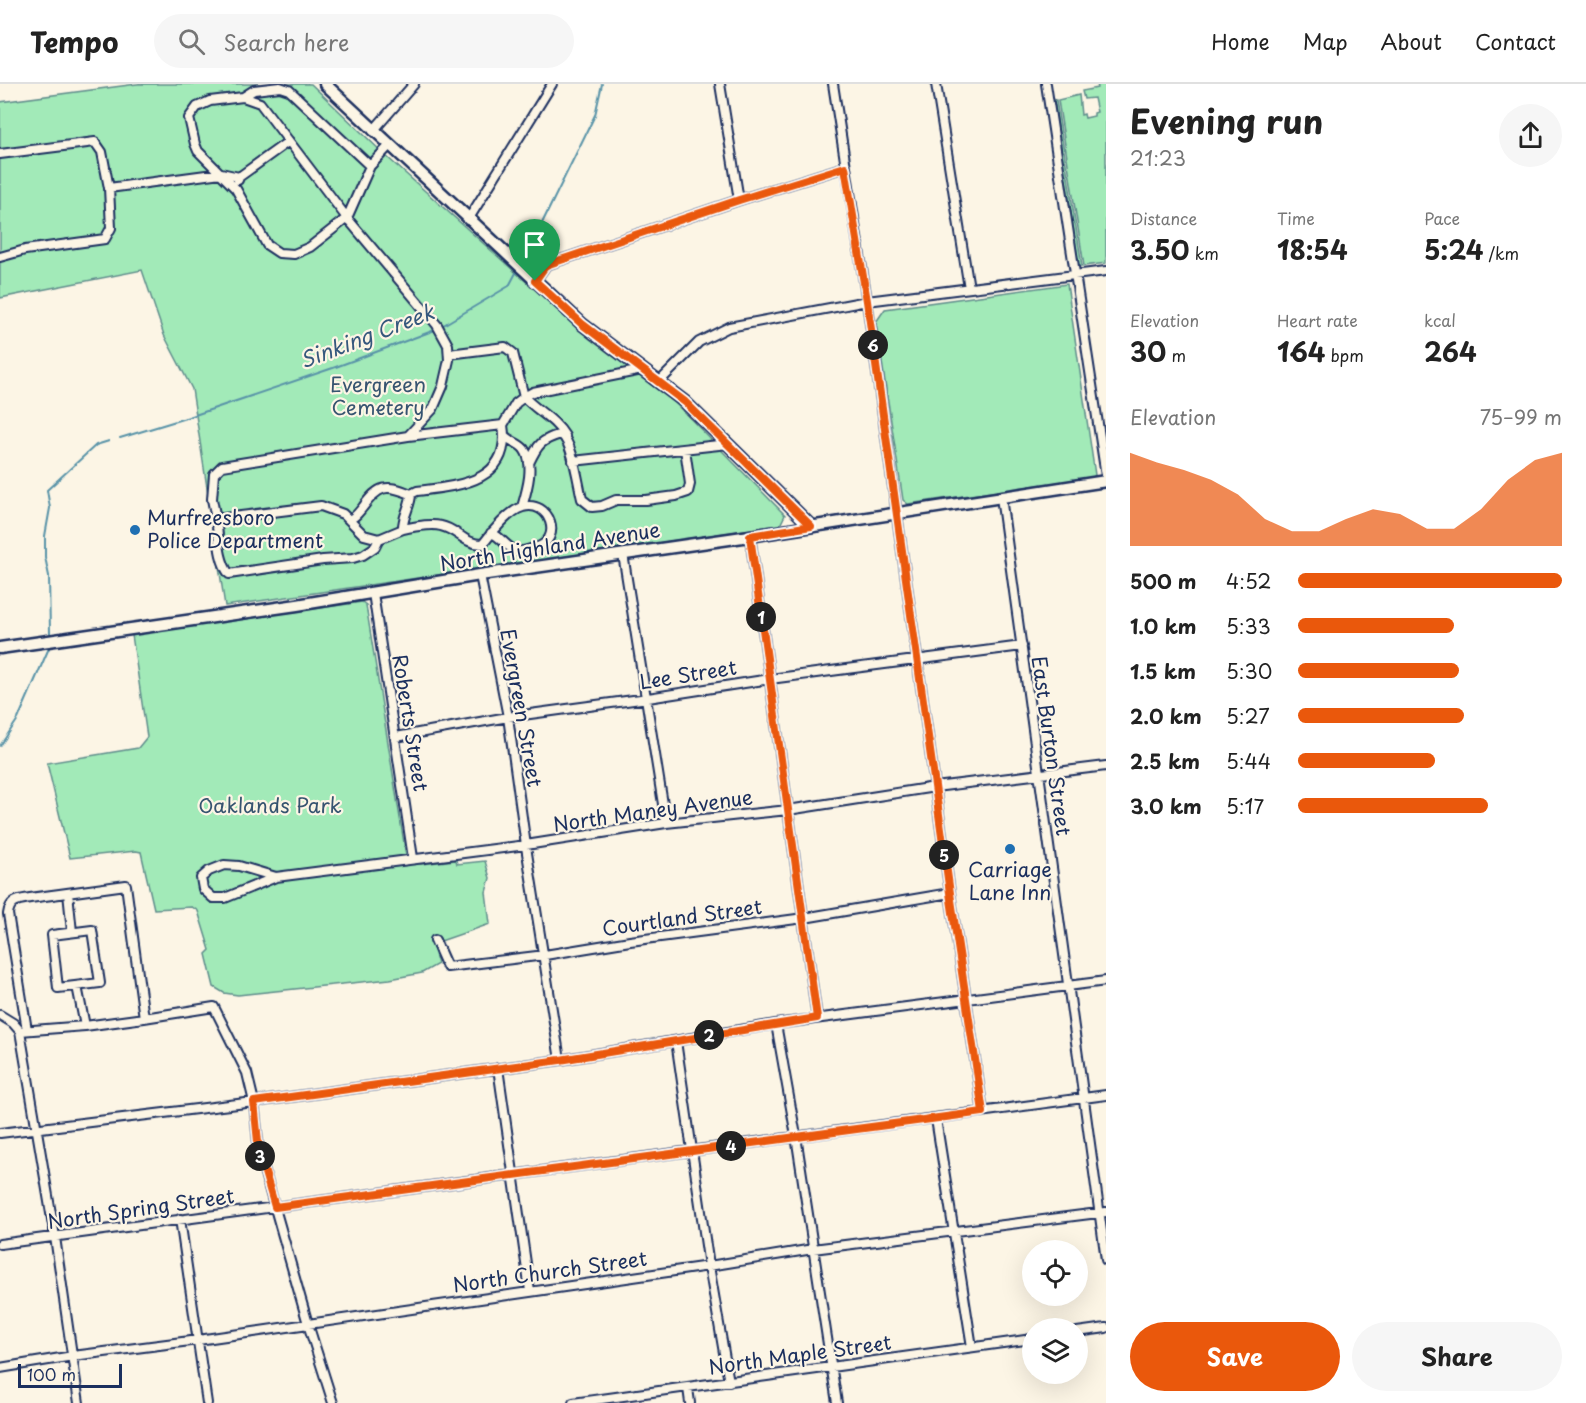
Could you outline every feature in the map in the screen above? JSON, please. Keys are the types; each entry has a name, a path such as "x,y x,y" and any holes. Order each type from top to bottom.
{"street":[{"path":"325,84 582,324 685,402 811,526"},
{"path":"373,131 414,84"},
{"path":"468,220 552,84"},
{"path":"720,84 739,200"},
{"path":"833,84 867,301 983,1112"},
{"path":"936,84 969,288"},
{"path":"1046,84 1106,476"},
{"path":"370,166 289,90 280,87 254,90 243,97 203,104 197,107 189,118 198,151 236,189 267,245 279,253 294,254 310,247 347,218 370,166 389,146"},
{"path":"260,103 268,89"},
{"path":"243,97 260,103 347,218 439,328 448,345 449,360 443,386 433,409 408,436"},
{"path":"236,189 239,177 289,141"},
{"path":"0,154 96,142 102,152 109,188 111,228 105,239 25,250 0,256"},
{"path":"535,281 546,265 845,167"},
{"path":"109,188 221,173 239,177"},
{"path":"659,382 699,342 729,327 867,301 1106,271"},
{"path":"449,354 506,347 513,353 524,397 532,406 559,426 566,437 582,500 592,507 602,506 616,500 646,500 688,492 690,484 685,449"},
{"path":"349,520 355,518 371,496 382,487 396,488 411,494 417,491 469,483 480,478 491,469 498,458 504,435 503,425 516,403 533,392 642,370"},
{"path":"379,539 375,547 353,558 323,560 229,574 224,568 220,551 212,486 214,474 222,466 408,436 503,425"},
{"path":"529,463 535,450 546,438 561,434 566,437"},
{"path":"216,519 321,506 343,514 364,535 379,539 403,529 440,525 474,545 483,544 491,533 522,507 529,480 529,463 525,451 504,435"},
{"path":"573,461 728,444"},
{"path":"525,451 535,450"},
{"name":"North Highland Avenue","path":"0,648 1106,481"},
{"path":"403,529 402,522 408,512 411,494"},
{"name":"East Burton Street","path":"1000,497 1084,1098 1103,1212 1106,1260"},
{"path":"491,533 508,547 519,552 542,546 550,537 552,526 547,515 536,506 522,507"},
{"path":"750,536 817,1018"},
{"path":"623,554 648,698 666,823"},
{"name":"Evergreen Street","path":"480,575 508,717 560,1060"},
{"name":"Roberts Street","path":"373,593 413,858"},
{"name":"Lee Street","path":"396,737 508,717 1022,646"},
{"name":"North Maney Avenue","path":"276,877 526,845 666,823 788,810 1106,766"},
{"path":"228,864 276,877 220,898 208,895 200,884 201,878 208,871 228,864"},
{"path":"79,1403 55,1237 35,1129 8,914 10,906 15,901 126,885 144,1018"},
{"path":"68,893 72,932"},
{"name":"Courtland Street","path":"435,940 447,967 804,918 950,893"},
{"path":"92,930 100,983 77,986 58,988 52,935 92,930"},
{"path":"0,1133 254,1102 560,1060 817,1018 1106,981"},
{"path":"77,986 85,1026"},
{"path":"0,1015 23,1031 85,1026 214,1007 247,1073 254,1102 259,1152 333,1403"},
{"path":"776,1024 796,1136 837,1403"},
{"path":"676,1041 709,1266 729,1382"},
{"path":"498,1068 515,1173 530,1291"},
{"name":"North Spring Street","path":"0,1244 1106,1095"},
{"path":"936,1119 972,1347"},
{"name":"North Church Street","path":"0,1368 813,1249 1103,1212"},
{"path":"180,1219 207,1403"},
{"path":"1088,1330 1106,1328"},
{"name":"North Maple Street","path":"573,1403 1022,1340"},
{"path":"688,1388 690,1403"}],"green space":[{"name":"Evergreen Cemetery","path":"137,84 311,84 386,156 590,339 675,403 785,515 780,525 225,606 192,389 164,335 142,270 0,298 0,102"},
{"path":"1097,84 1106,84 1106,263 1084,266 1058,100 1079,95 1081,115 1084,114 1085,118 1094,116 1097,112 1094,98 1084,99 1082,91 1098,88"},
{"path":"1054,100 1056,100 1082,266 1079,266"},
{"path":"1067,284 1095,475 908,504 903,500 876,322 885,309"},
{"name":"Oaklands Park","path":"362,602 366,605 407,862 421,864 456,860 457,864 485,861 490,878 486,892 490,924 432,944 438,964 422,973 390,979 238,995 224,993 214,987 206,954 210,950 198,911 192,907 154,909 141,852 70,858 47,763 138,748 147,737 132,635"}],"waterway":[{"name":"Sinking Creek","path":"523,262 595,115 602,84"},
{"name":"Sinking Creek","path":"120,438 333,368 435,330 509,286 518,269"},
{"name":"Sinking Creek","path":"50,633 49,576 45,557 45,536 50,508 47,490 96,445 109,441"},
{"name":"Sinking Creek","path":"0,746 18,719 49,648"}],"place":[{"name":"Murfreesboro Police Department","path":"135,530"},
{"name":"Carriage Lane Inn","path":"1010,849"}],"route":[{"path":"845,167 867,301 983,1112 275,1207 259,1152 254,1102 560,1060 817,1018 750,536 811,526 685,402 619,354 535,281 546,265 845,167"}]}
